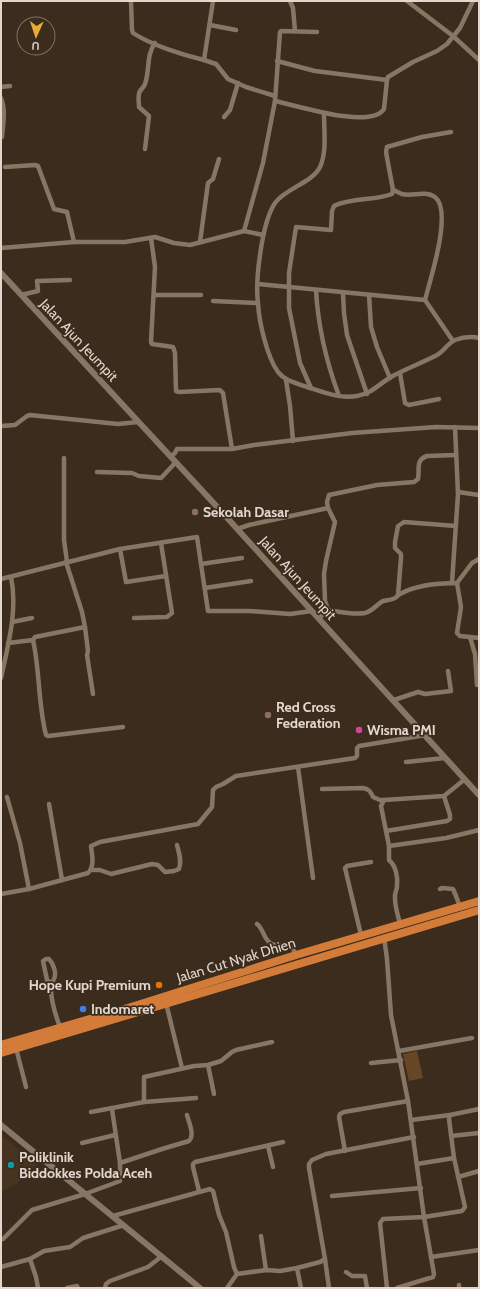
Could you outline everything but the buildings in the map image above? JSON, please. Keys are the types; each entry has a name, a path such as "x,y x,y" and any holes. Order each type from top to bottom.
{"highway":[{"name":"Jalan Cut Nyak Dhien","path":"1,1045 131,1007 361,935 383,934 400,924 479,901"},
{"name":"Jalan Cut Nyak Dhien","path":"1,1053 166,1003 383,934 479,910"}],"street":[{"path":"131,1 133,33 155,44 216,64 226,78 275,98 324,114 359,118 383,111 385,106 387,80 390,75 437,51 447,44 460,28 473,1"},
{"path":"204,60 213,1"},
{"path":"290,1 295,31"},
{"path":"407,1 454,34 479,60"},
{"path":"210,26 236,30"},
{"path":"244,232 263,163 275,98 280,32 282,30 317,32"},
{"path":"145,149 149,116 139,107 138,94 144,87 151,48 155,44"},
{"path":"277,61 315,71 387,80"},
{"path":"224,116 230,110 238,84"},
{"path":"1,87 10,86"},
{"path":"1,98 4,109 2,137"},
{"path":"324,114 324,149 322,162 319,169 313,176 276,202 268,216 263,235 258,284 258,303 264,338 278,373 286,380 339,396 367,394 390,378 437,354 453,341 466,337 479,338"},
{"path":"311,388 300,362 290,308 288,287 296,227 331,230 332,211 334,206 361,199 392,194 393,190 386,152 387,147 422,136 451,132"},
{"path":"200,242 208,183 213,179 219,159"},
{"path":"5,167 38,166 54,209 66,212 74,242"},
{"path":"393,190 402,194 425,193 434,197 440,204 442,216 440,239 425,300 453,341"},
{"path":"1,248 74,242 125,242 155,237 183,245 190,245 244,232 263,235"},
{"path":"151,238 155,267 151,342 152,344 173,347 175,353 176,391 220,390 223,393 232,449"},
{"name":"Jalan Ajun Jeumpit","path":"1,273 171,456 479,795"},
{"path":"21,295 38,291 37,281 70,280"},
{"path":"258,284 425,300"},
{"path":"316,290 317,315 321,339 329,369 339,396"},
{"path":"343,293 347,335 367,394"},
{"path":"154,295 201,296"},
{"path":"369,295 372,327 377,347 390,378"},
{"path":"213,301 258,303"},
{"path":"400,373 405,403 409,405 439,399"},
{"path":"286,380 291,412 293,441"},
{"path":"1,426 16,425 27,416 118,424 138,422"},
{"path":"171,456 177,449 232,449 254,445 352,434 455,427 479,428"},
{"path":"455,427 458,492 455,583 461,607 457,633 460,636 479,638"},
{"path":"328,610 325,601 324,574 335,522 328,508 327,502 329,495 377,485 414,482 418,480 419,462 422,458 427,456 456,455"},
{"path":"64,458 64,540 67,562 85,626 88,651 87,654 93,694"},
{"path":"97,472 132,473 139,476 161,478 176,462"},
{"path":"458,492 479,495"},
{"path":"237,529 328,508"},
{"path":"398,595 401,558 400,554 395,548 395,542 398,526 404,522 456,526"},
{"path":"1,579 120,548 197,537 208,611 249,611 290,614 312,611"},
{"path":"134,618 167,617 170,615 172,610 161,543"},
{"path":"120,548 126,582 166,576"},
{"path":"201,564 242,558"},
{"path":"328,610 349,614 366,613 386,600 395,599 398,595 411,589 431,585 455,583 472,564 479,559"},
{"path":"1,678 12,622 13,588 11,576"},
{"path":"205,588 251,581"},
{"path":"319,618 328,610"},
{"path":"12,622 32,618"},
{"path":"8,643 34,640 35,637 85,626"},
{"path":"470,637 475,654 477,685"},
{"path":"34,640 37,657 38,680 46,734 48,736 122,727"},
{"path":"394,700 418,692 425,694 451,691 448,671"},
{"path":"92,870 91,846 100,842 198,824 212,807 213,790 236,776 355,758 357,756 357,748 359,746 426,735"},
{"path":"406,762 445,758"},
{"path":"298,767 313,878"},
{"path":"322,789 363,788 371,792 373,797 380,800 444,796 465,779"},
{"path":"386,831 446,821 450,819 444,796"},
{"path":"7,797 23,856 29,889"},
{"path":"384,800 381,806 389,846 389,860 394,864 396,870 397,887 394,893 400,924"},
{"path":"49,804 62,880"},
{"path":"389,846 446,838 479,830"},
{"path":"1,894 29,889 88,873 92,870 100,870 111,874 152,864 158,865 166,872 174,871 180,869 181,861 177,845"},
{"path":"361,935 345,868 347,866 371,862"},
{"path":"440,890 442,888 452,889 460,907"},
{"path":"257,924 260,926 268,942 272,945 291,944 296,955"},
{"path":"383,934 391,1015 408,1101 424,1217 434,1274 433,1277 397,1288"},
{"path":"52,983 47,980 43,966 43,961 46,959 49,959 52,962 55,972 55,978 51,988 53,1010 60,1027"},
{"path":"166,1003 182,1068"},
{"path":"399,1051 472,1038"},
{"path":"144,1102 144,1077 182,1068 208,1065 221,1061 236,1050 272,1042"},
{"path":"16,1048 26,1087"},
{"path":"371,1063 400,1060"},
{"path":"208,1065 214,1094"},
{"path":"91,1112 144,1102 196,1098"},
{"path":"345,1151 339,1117 340,1114 344,1112 408,1101"},
{"path":"3,1239 32,1210 85,1194 120,1181 120,1163 112,1109"},
{"path":"411,1120 450,1115 479,1109"},
{"path":"120,1163 189,1142 192,1136 187,1115"},
{"path":"386,1288 380,1224 383,1219 424,1217 462,1211 465,1207 454,1158 449,1119 450,1115"},
{"path":"1,1125 200,1288"},
{"path":"451,1136 479,1133"},
{"path":"82,1143 115,1135"},
{"path":"329,1288 309,1164 312,1160 326,1154 414,1138"},
{"path":"199,1191 193,1167 195,1162 283,1142"},
{"path":"268,1146 273,1167"},
{"path":"417,1164 454,1158"},
{"path":"458,1177 479,1171"},
{"path":"113,1216 210,1188 213,1190 219,1215 226,1232 234,1267 238,1274"},
{"path":"332,1196 421,1188"},
{"path":"1,1267 30,1259 44,1251 70,1247 83,1238 124,1225"},
{"path":"261,1236 266,1270"},
{"path":"432,1257 479,1250"},
{"path":"105,1288 106,1284 110,1280 148,1267 162,1256"},
{"path":"30,1259 38,1288"},
{"path":"227,1288 238,1274 266,1270 280,1271 320,1262 325,1259"},
{"path":"297,1268 301,1288"},
{"path":"346,1272 352,1276 365,1276 367,1288"},
{"path":"67,1288 77,1286 78,1288"}],"shaded area":[{"path":"417,1051 423,1078 409,1081 403,1054"},
{"path":"1,1135 37,1164 17,1183 1,1192"}],"place":[{"name":"Sekolah Dasar","path":"195,512"},
{"name":"Red Cross Federation","path":"268,715"},
{"name":"Wisma PMI","path":"359,730"},
{"name":"Hope Kupi Premium","path":"159,985"},
{"name":"Indomaret","path":"83,1009"},
{"name":"Poliklinik Biddokkes Polda Aceh","path":"11,1165"}]}
